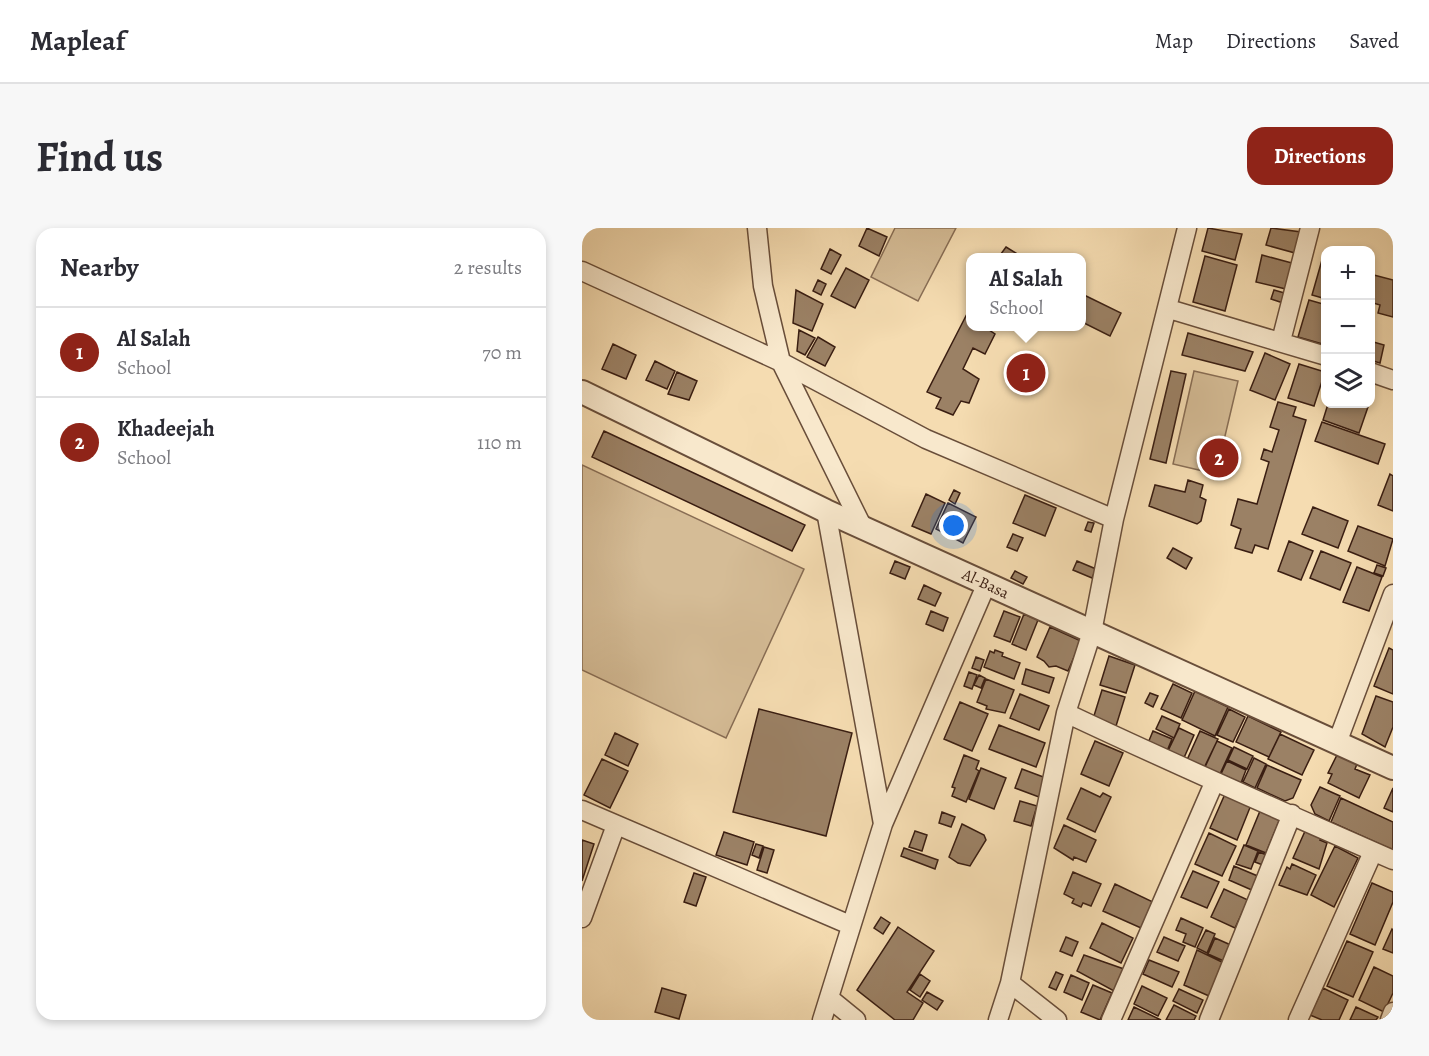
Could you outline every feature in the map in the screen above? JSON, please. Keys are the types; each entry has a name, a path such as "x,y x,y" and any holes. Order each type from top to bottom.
{"street":[{"path":"757,228 763,286 781,362 862,526"},
{"path":"998,1020 1010,983 1066,712 1092,632 1114,519 1169,309 1187,228"},
{"path":"1281,341 1310,228"},
{"path":"582,271 781,362 927,439 1114,519"},
{"path":"1169,309 1281,341 1321,355"},
{"path":"1375,373 1393,380"},
{"name":"Al-Basa","path":"582,392 826,511 1393,768"},
{"path":"826,511 883,824"},
{"path":"822,1020 883,824 987,583"},
{"path":"1336,743 1386,637 1393,594"},
{"path":"1066,712 1214,783 1292,814 1393,860"},
{"path":"1111,1020 1214,783"},
{"path":"582,810 850,925"},
{"path":"1210,1019 1292,814"},
{"path":"582,918 616,825"},
{"path":"1298,1020 1373,852"},
{"path":"1010,983 1057,1020"},
{"path":"829,998 856,1020"},
{"path":"1390,1020 1393,1012"}],"shaded area":[{"path":"895,228 956,228 918,301 871,277"},
{"path":"1194,371 1238,381 1216,474 1173,464"},
{"path":"582,465 804,569 726,738 582,670"}],"building":[{"path":"867,228 887,237 879,256 859,246"},
{"path":"1208,228 1242,234 1235,260 1202,251"},
{"path":"1271,228 1301,232 1295,253 1266,245"},
{"path":"1006,247 1016,253 1002,253"},
{"path":"830,249 841,255 831,274 821,269"},
{"path":"1262,255 1292,263 1286,289 1256,282"},
{"path":"1205,256 1237,265 1225,311 1193,302"},
{"path":"1321,264 1321,298 1312,295"},
{"path":"846,268 869,280 855,308 831,296"},
{"path":"1375,275 1393,280 1393,317 1378,313 1380,305 1375,304"},
{"path":"818,280 826,284 821,295 813,291"},
{"path":"796,290 823,304 812,331 793,323"},
{"path":"1274,290 1288,294 1286,304 1271,299"},
{"path":"1086,296 1121,313 1110,336 1086,324"},
{"path":"1309,300 1321,303 1321,344 1298,337"},
{"path":"966,316 966,331 990,331 995,334 985,354 973,348 963,369 979,379 969,403 961,401 953,415 936,408 941,398 927,392"},
{"path":"799,330 815,338 805,355 797,351"},
{"path":"1188,333 1253,352 1245,371 1182,355"},
{"path":"818,337 835,347 825,366 807,357"},
{"path":"1375,342 1384,345 1380,363 1375,362"},
{"path":"613,344 636,355 626,379 602,369"},
{"path":"1265,353 1290,364 1275,400 1250,390"},
{"path":"655,361 675,371 667,389 646,380"},
{"path":"1299,364 1321,371 1321,384 1314,406 1288,398"},
{"path":"1171,371 1186,374 1166,463 1150,459"},
{"path":"677,372 697,381 689,400 668,394"},
{"path":"1278,402 1296,407 1293,416 1306,420 1268,549 1255,545 1252,553 1235,548 1241,529 1231,525 1238,499 1257,504 1269,462 1261,459 1264,449 1272,452 1279,430 1270,427"},
{"path":"1327,408 1368,408 1359,433 1323,420"},
{"path":"1322,422 1385,444 1378,464 1315,441"},
{"path":"604,431 805,525 792,551 592,457"},
{"path":"1390,474 1393,476 1393,511 1378,505"},
{"path":"1188,480 1203,485 1200,497 1206,500 1201,521 1197,524 1149,506 1155,485 1185,492"},
{"path":"954,490 960,493 955,504 949,500"},
{"path":"926,494 945,503 931,534 912,526"},
{"path":"1025,495 1056,508 1045,536 1013,523"},
{"path":"948,503 976,517 963,543 936,529"},
{"path":"1313,507 1348,521 1338,548 1302,534"},
{"path":"1088,522 1094,523 1091,532 1085,530"},
{"path":"1358,526 1393,539 1385,566 1348,551"},
{"path":"1013,534 1023,538 1017,551 1007,547"},
{"path":"1289,541 1313,551 1301,580 1278,571"},
{"path":"1173,548 1192,558 1186,569 1167,558"},
{"path":"1321,551 1351,563 1340,590 1310,578"},
{"path":"895,561 910,567 905,579 890,573"},
{"path":"1077,561 1096,569 1092,578 1073,570"},
{"path":"1377,565 1386,568 1383,576 1374,573"},
{"path":"1357,567 1382,577 1369,611 1343,602"},
{"path":"1015,571 1027,577 1023,584 1011,578"},
{"path":"924,585 941,593 935,606 918,599"},
{"path":"931,611 948,618 943,631 926,624"},
{"path":"1004,611 1020,617 1010,642 994,636"},
{"path":"1024,614 1038,620 1026,650 1012,644"},
{"path":"1050,627 1081,641 1068,671 1056,666 1049,667 1037,657"},
{"path":"1389,648 1393,650 1393,694 1374,686"},
{"path":"995,650 1003,653 1002,656 1020,663 1014,679 984,667 990,651 994,653"},
{"path":"1109,656 1135,665 1126,693 1100,685"},
{"path":"976,657 984,660 980,671 972,668"},
{"path":"1026,669 1054,678 1049,693 1022,684"},
{"path":"969,672 977,675 972,689 964,686"},
{"path":"979,675 985,678 981,688 974,685"},
{"path":"986,679 1014,690 1005,713 986,709 987,706 977,702"},
{"path":"1173,684 1192,693 1181,718 1161,709"},
{"path":"1102,690 1125,697 1116,726 1093,719"},
{"path":"1195,691 1228,707 1215,736 1182,720"},
{"path":"1150,693 1158,696 1153,707 1145,703"},
{"path":"1020,694 1049,706 1039,730 1010,718"},
{"path":"1376,696 1393,702 1393,727 1385,747 1362,734"},
{"path":"960,702 988,714 972,751 944,739"},
{"path":"759,709 852,733 826,836 733,812"},
{"path":"1229,709 1245,717 1233,742 1217,735"},
{"path":"1162,716 1180,724 1174,738 1156,729"},
{"path":"1248,716 1281,732 1269,757 1236,742"},
{"path":"999,725 1045,743 1036,767 989,749"},
{"path":"1179,728 1194,735 1183,760 1167,753"},
{"path":"1153,731 1172,739 1167,751 1148,743"},
{"path":"1200,731 1218,739 1204,768 1187,760"},
{"path":"615,733 638,744 628,766 605,755"},
{"path":"1280,734 1314,750 1302,775 1268,759"},
{"path":"1095,741 1123,753 1109,786 1081,774"},
{"path":"1217,741 1232,748 1220,774 1205,767"},
{"path":"1234,747 1253,756 1247,769 1228,760"},
{"path":"964,755 979,761 976,769 979,771 966,802 952,796 955,788 952,787"},
{"path":"1337,755 1357,764 1355,769 1370,775 1359,798 1328,783 1332,774 1328,773"},
{"path":"1254,758 1266,764 1255,788 1243,782"},
{"path":"602,759 628,771 610,808 584,795"},
{"path":"1227,761 1246,770 1241,783 1221,774"},
{"path":"1267,765 1301,780 1293,798 1285,801 1257,788"},
{"path":"981,768 1006,778 994,809 969,799"},
{"path":"1022,769 1046,778 1039,797 1015,788"},
{"path":"1320,787 1340,796 1329,821 1315,814 1311,805"},
{"path":"1081,788 1100,797 1103,793 1111,797 1095,832 1067,819"},
{"path":"1393,788 1393,812 1384,808"},
{"path":"1225,794 1251,805 1237,840 1210,828"},
{"path":"1341,798 1393,822 1393,850 1331,822"},
{"path":"1020,801 1037,806 1031,826 1014,821"},
{"path":"1260,811 1280,819 1266,853 1246,845"},
{"path":"942,812 955,817 951,827 939,823"},
{"path":"962,824 984,835 986,840 970,866 958,863 949,857"},
{"path":"1064,825 1096,840 1086,862 1074,857 1073,860 1054,848"},
{"path":"1306,829 1322,836 1320,840 1327,843 1319,869 1293,858"},
{"path":"915,831 927,835 922,851 909,847"},
{"path":"724,832 754,842 747,865 716,855"},
{"path":"1209,833 1236,846 1222,876 1195,864"},
{"path":"582,840 594,844 582,881"},
{"path":"756,844 763,846 759,858 752,855"},
{"path":"1244,845 1258,851 1251,869 1236,864"},
{"path":"1335,846 1358,858 1334,907 1311,895"},
{"path":"764,847 774,850 767,873 757,870"},
{"path":"904,848 938,860 935,869 901,856"},
{"path":"1259,852 1272,857 1268,867 1255,862"},
{"path":"1292,864 1316,875 1307,895 1279,885 1287,867 1290,869"},
{"path":"1234,866 1260,877 1254,891 1229,880"},
{"path":"1193,871 1219,882 1207,908 1181,897"},
{"path":"1073,872 1101,884 1091,906 1083,903 1081,907 1072,903 1074,899 1064,894"},
{"path":"694,873 706,877 696,906 684,902"},
{"path":"1372,883 1393,892 1393,902 1375,945 1350,934"},
{"path":"1115,884 1153,902 1141,928 1103,911"},
{"path":"1224,889 1248,900 1235,928 1211,917"},
{"path":"881,917 890,923 883,934 874,928"},
{"path":"1181,918 1203,928 1195,947 1183,942 1186,934 1176,930"},
{"path":"1102,923 1133,938 1121,963 1090,948"},
{"path":"898,927 934,951 907,992 923,1003 913,1020 895,1020 857,990"},
{"path":"1206,930 1215,934 1207,953 1197,948"},
{"path":"1393,930 1393,953 1383,949"},
{"path":"1066,937 1078,942 1072,956 1060,951"},
{"path":"1164,937 1185,946 1178,961 1157,952"},
{"path":"1215,938 1233,946 1226,962 1208,954"},
{"path":"1347,941 1373,952 1353,997 1327,986"},
{"path":"1197,950 1224,963 1209,996 1184,985"},
{"path":"1084,955 1124,969 1114,991 1077,971"},
{"path":"1149,960 1179,972 1172,987 1143,974"},
{"path":"1374,967 1393,976 1393,993 1384,1012 1359,1000"},
{"path":"1056,972 1063,975 1056,990 1049,987"},
{"path":"920,974 930,981 920,997 910,990"},
{"path":"1071,975 1089,983 1082,1000 1064,992"},
{"path":"1093,985 1112,993 1100,1020 1081,1012"},
{"path":"1142,986 1167,998 1158,1016 1134,1004"},
{"path":"662,988 686,995 679,1019 655,1012"},
{"path":"1323,988 1348,1000 1339,1020 1322,1020 1310,1015"},
{"path":"1179,989 1203,1000 1197,1013 1173,1001"},
{"path":"927,992 943,1001 937,1010 922,1000"},
{"path":"1174,1005 1196,1016 1194,1020 1166,1020"},
{"path":"1134,1007 1161,1020 1128,1020"},
{"path":"1356,1007 1378,1017 1376,1020 1350,1020"}],"place":[{"name":"Al Salah","path":"1026,373"},
{"name":"Khadeejah","path":"1219,458"}]}
